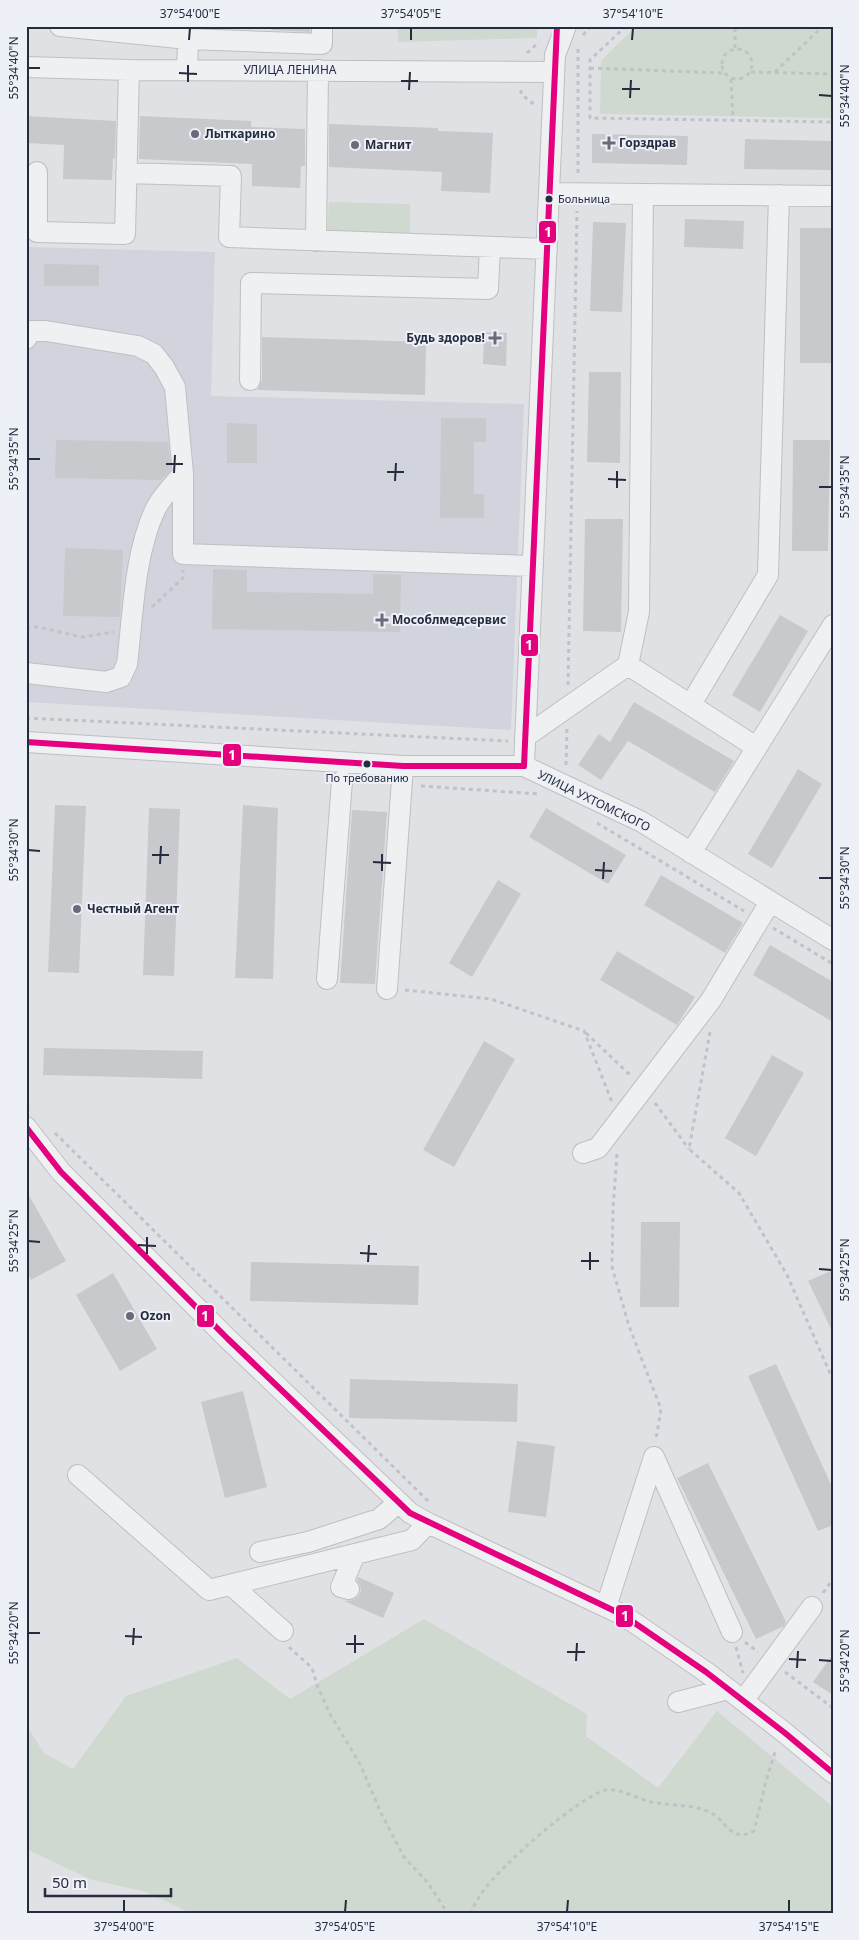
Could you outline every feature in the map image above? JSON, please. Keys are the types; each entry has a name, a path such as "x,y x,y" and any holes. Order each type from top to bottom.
{"street":[{"path":"60,26 188,39 322,44 322,26"},
{"path":"524,766 520,739 533,566 554,64 550,33"},
{"path":"554,64 572,33"},
{"path":"188,39 188,70"},
{"name":"УЛИЦА ЛЕНИНА","path":"26,67 129,70 318,70 554,64"},
{"path":"37,172 37,232 125,234 129,70"},
{"path":"316,241 318,70"},
{"path":"126,173 230,176 229,237 547,249"},
{"path":"549,193 833,196"},
{"path":"520,739 628,665 639,612 643,194"},
{"path":"691,704 768,575 779,195"},
{"path":"250,380 251,283 488,289 490,247"},
{"path":"26,339 31,331 46,331 138,346 154,354 164,367 174,387 183,474 183,554 533,566"},
{"path":"26,673 106,682 121,677 127,664 140,560 148,532 155,511 164,496 183,474"},
{"path":"691,853 833,625"},
{"path":"628,665 756,747"},
{"name":"УЛИЦА УХТОМСКОГО","path":"26,742 403,766 524,766 642,822 833,940"},
{"path":"386,989 403,766"},
{"path":"328,979 342,781"},
{"path":"583,1153 598,1148 711,1000 770,902"},
{"path":"30,1119 61,1172 228,1339 410,1513 430,1514 623,1615 740,1694 833,1773"},
{"path":"606,1607 654,1457"},
{"path":"654,1457 732,1632"},
{"path":"78,1475 209,1590 412,1540 430,1514"},
{"path":"260,1552 308,1542 378,1519 399,1502"},
{"path":"349,1589 341,1586 355,1554"},
{"path":"231,1585 283,1631"},
{"path":"678,1702 740,1694 812,1607"}],"path":[{"path":"626,26 590,60 590,118 833,122"},
{"path":"735,26 735,48"},
{"path":"774,73 824,26"},
{"path":"522,59 550,33"},
{"path":"566,765 578,193 572,33"},
{"path":"735,48 746,51 753,61 751,72"},
{"path":"724,73 723,58 735,48"},
{"path":"590,68 724,73 731,79 742,79 751,72 833,74"},
{"path":"731,79 733,121"},
{"path":"26,627 82,637"},
{"path":"26,718 520,739"},
{"path":"592,820 833,964"},
{"path":"386,989 491,999 584,1031 619,1122"},
{"path":"711,1027 689,1149 739,1193 787,1275 833,1380"},
{"path":"26,1104 30,1119"},
{"path":"54,1132 430,1514"},
{"path":"617,1150 613,1208 612,1267 629,1326 661,1409 654,1457"},
{"path":"732,1632 740,1694"},
{"path":"318,1688 330,1714 360,1764 381,1813 404,1857 428,1883 448,1914"},
{"path":"470,1914 483,1890 528,1845 588,1797 608,1789 623,1792 650,1803 699,1808 714,1814 726,1828 735,1833 748,1834 754,1830 774,1752 785,1733"}],"shaded area":[{"path":"398,26 537,26 537,38 398,42"},
{"path":"636,26 833,26 833,118 600,114 601,61"},
{"path":"329,202 410,204 410,234 327,231"},
{"path":"26,247 215,252 211,396 524,404 511,730 26,702"},
{"path":"424,1619 587,1714 586,1736 658,1788 717,1711 833,1807 833,1914 193,1914 146,1892 90,1879 26,1849 26,1725 44,1753 73,1769 126,1696 237,1658 290,1699"}],"building":[{"path":"271,26 310,26 310,32 271,30"},
{"path":"26,116 116,121 115,159 113,158 112,180 63,179 64,145 26,143"},
{"path":"140,116 251,121 251,127 305,129 305,166 301,166 300,188 252,186 252,164 139,159"},
{"path":"329,124 438,128 438,131 493,133 490,193 441,191 442,172 329,167"},
{"path":"592,134 688,136 687,165 592,163"},
{"path":"745,139 833,141 833,170 744,169"},
{"path":"685,219 744,221 743,249 684,247"},
{"path":"593,222 626,223 622,312 590,311"},
{"path":"800,228 832,228 831,363 800,363"},
{"path":"44,264 99,265 99,286 44,286"},
{"path":"484,332 507,333 506,366 483,364"},
{"path":"262,337 426,342 425,395 257,390 262,380"},
{"path":"589,372 621,372 620,463 587,462"},
{"path":"441,418 486,418 486,442 474,442 474,494 484,494 484,518 440,518"},
{"path":"227,423 257,424 257,463 227,463"},
{"path":"56,440 168,442 171,470 161,480 55,478"},
{"path":"793,440 830,440 828,551 792,551"},
{"path":"585,519 623,519 621,632 583,631"},
{"path":"65,548 123,550 120,617 63,616"},
{"path":"213,569 247,570 247,592 373,594 373,574 401,575 400,632 212,629"},
{"path":"780,615 808,631 760,712 732,695"},
{"path":"634,702 734,761 715,792 628,741 601,780 578,765 599,734 610,742"},
{"path":"798,769 822,784 772,868 748,854"},
{"path":"55,805 86,806 79,973 48,972"},
{"path":"243,805 278,808 273,979 235,978"},
{"path":"149,808 180,809 174,976 143,975"},
{"path":"546,808 626,855 608,884 529,837"},
{"path":"352,810 387,812 375,984 340,983"},
{"path":"661,875 743,923 725,953 644,905"},
{"path":"498,880 521,894 472,977 449,963"},
{"path":"770,945 833,982 833,1022 753,975"},
{"path":"617,951 695,997 677,1025 600,980"},
{"path":"484,1041 515,1059 454,1167 423,1150"},
{"path":"44,1048 203,1051 202,1079 43,1075"},
{"path":"772,1055 804,1073 756,1156 725,1138"},
{"path":"26,1190 66,1261 31,1280 26,1272"},
{"path":"641,1222 680,1222 679,1307 640,1307"},
{"path":"251,1262 419,1266 418,1305 250,1301"},
{"path":"833,1270 833,1333 808,1281"},
{"path":"113,1273 157,1349 120,1371 76,1295"},
{"path":"776,1364 833,1489 833,1525 818,1531 748,1376"},
{"path":"350,1379 518,1384 517,1422 349,1418"},
{"path":"243,1391 267,1487 225,1498 201,1402"},
{"path":"517,1441 555,1446 546,1517 508,1512"},
{"path":"708,1463 786,1622 784,1626 756,1639 677,1478"},
{"path":"358,1577 394,1593 383,1618 344,1601 353,1600 358,1597 361,1591 357,1580"},
{"path":"833,1654 833,1695 813,1682"}],"transit line":[{"name":"1","path":"26,742 403,766 524,766 557,26"},
{"name":"1","path":"26,1127 61,1172 228,1339 410,1513 623,1615 706,1672 833,1773"}],"place":[{"name":"Лыткарино","path":"195,134"},
{"name":"Горздрав","path":"609,143"},
{"name":"Магнит","path":"355,145"},
{"name":"Больница","path":"549,199"},
{"name":"Будь здоров!","path":"495,338"},
{"name":"Мособлмедсервис","path":"382,620"},
{"name":"По требованию","path":"367,764"},
{"name":"Честный Агент","path":"77,909"},
{"name":"Ozon","path":"130,1316"}]}
